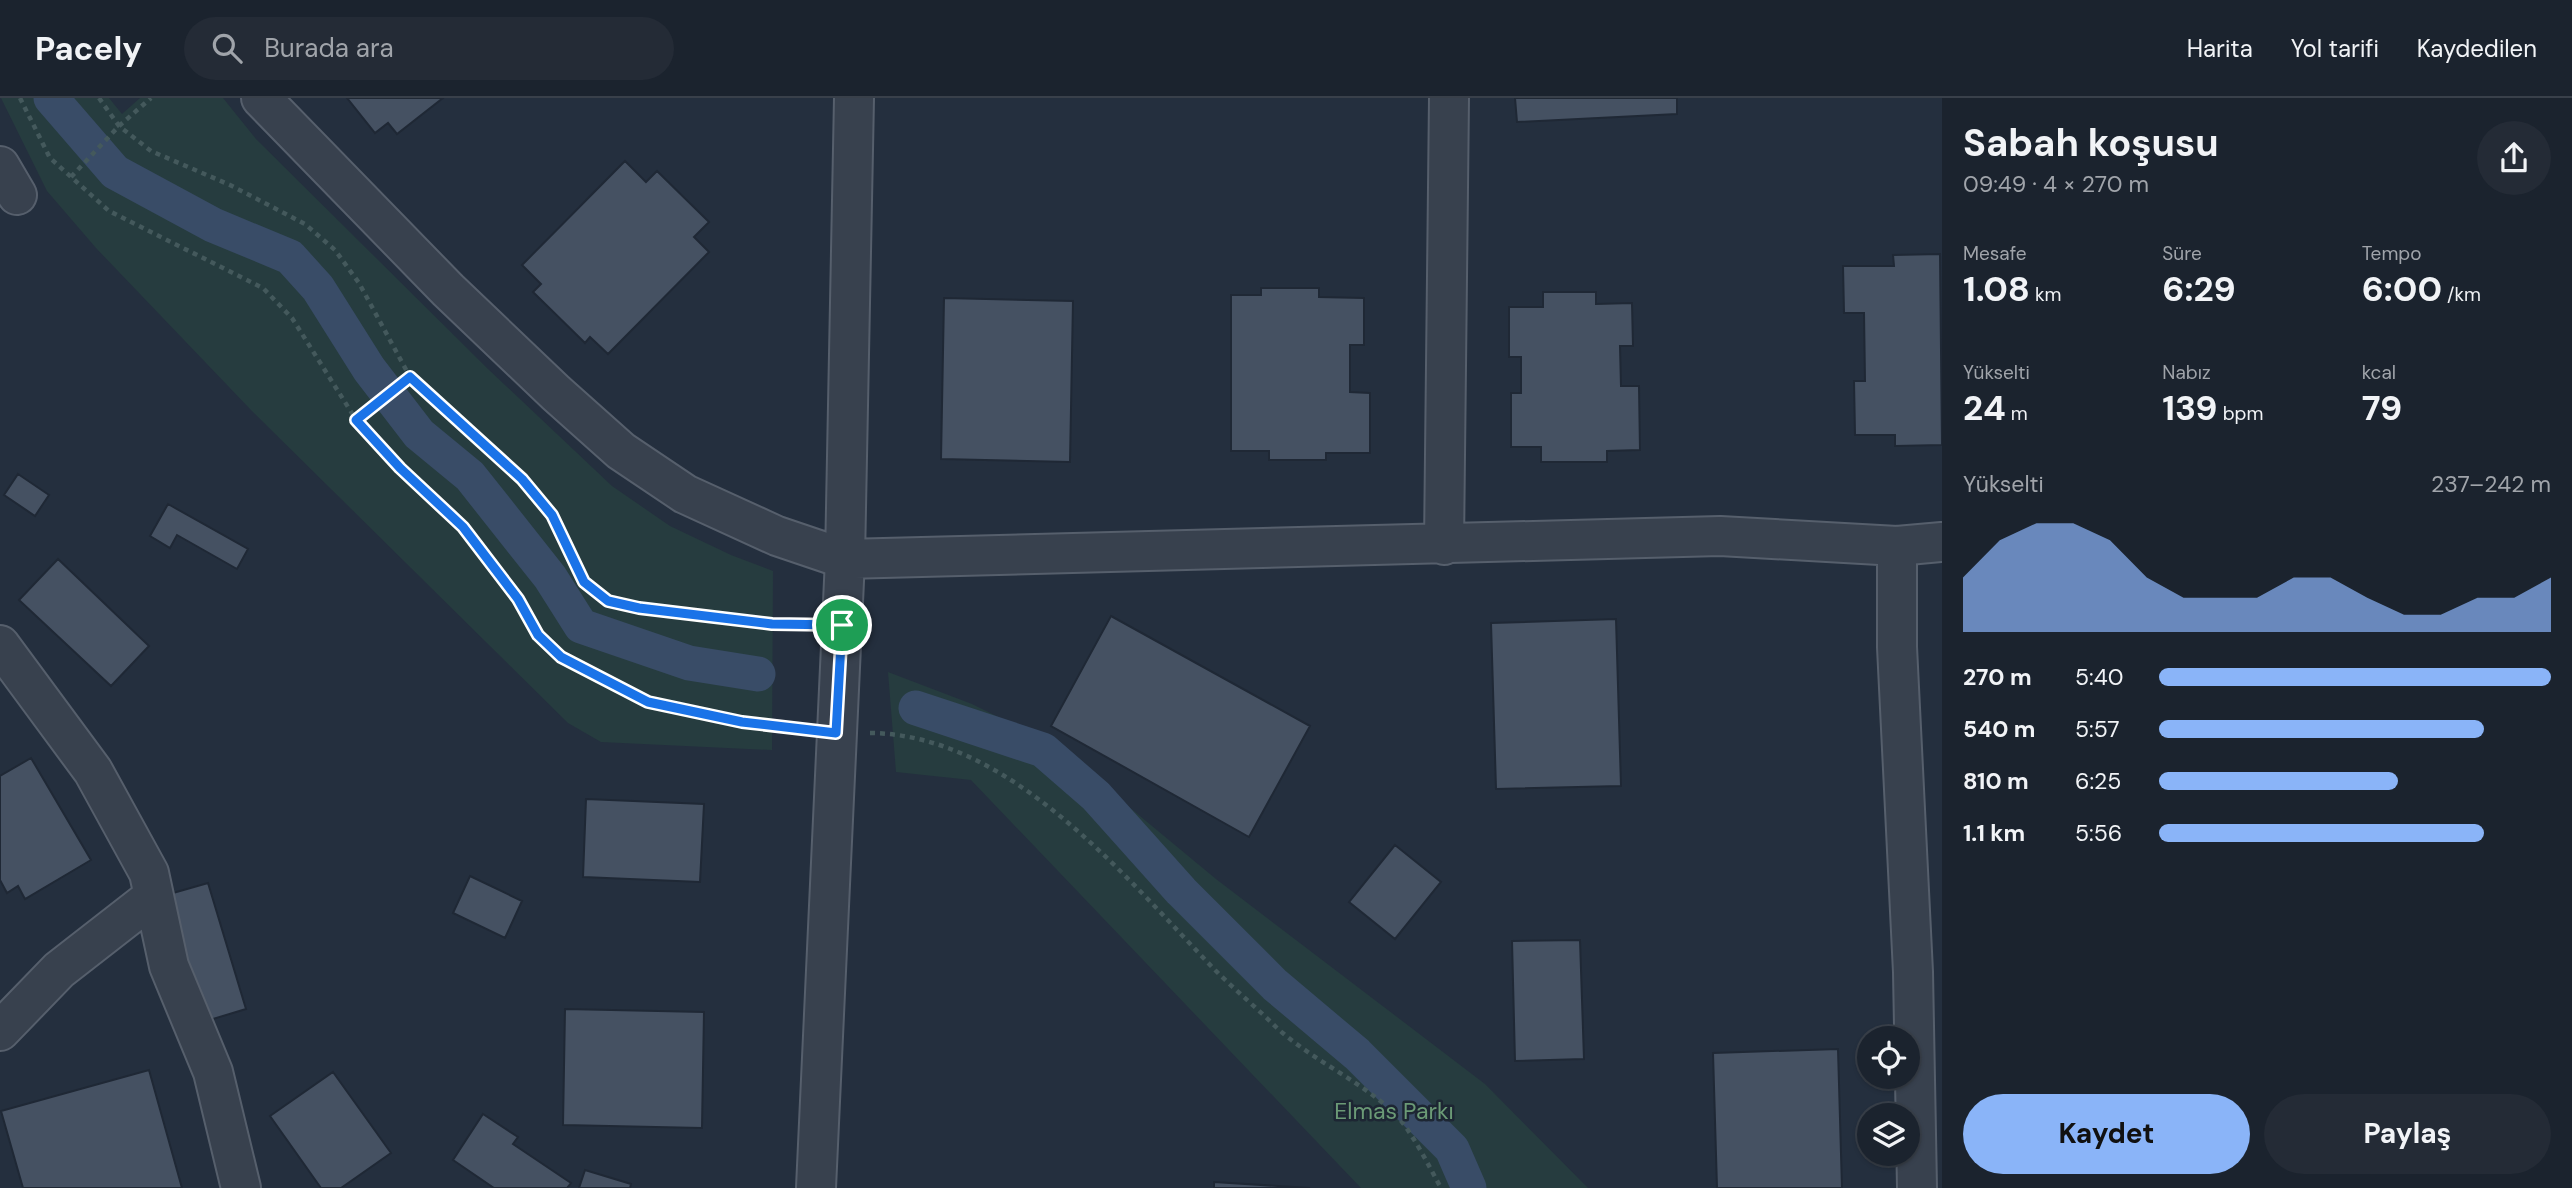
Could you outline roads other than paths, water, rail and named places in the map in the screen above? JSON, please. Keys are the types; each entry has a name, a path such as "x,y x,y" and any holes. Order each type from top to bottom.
{"street":[{"path":"261,98 448,290 621,451 685,494 777,536 845,559 1720,536 1897,546 1942,542"},
{"path":"816,1188 845,559 854,98"},
{"path":"1444,545 1449,98"},
{"path":"1897,546 1897,647 1927,972 1917,1188"},
{"path":"0,645 93,771 149,873 169,966 213,1072 241,1188"},
{"path":"0,1031 59,970 154,896"}],"waterway":[{"path":"51,98 115,172 213,225 290,257 318,288 369,369 419,434 470,476 550,577 581,626 689,663 758,674"},
{"path":"916,708 1043,750 1096,796 1181,891 1275,985 1357,1054 1452,1149 1469,1188"}],"park label":[{"name":"Elmas Parkı","path":"1394,1111"}]}
